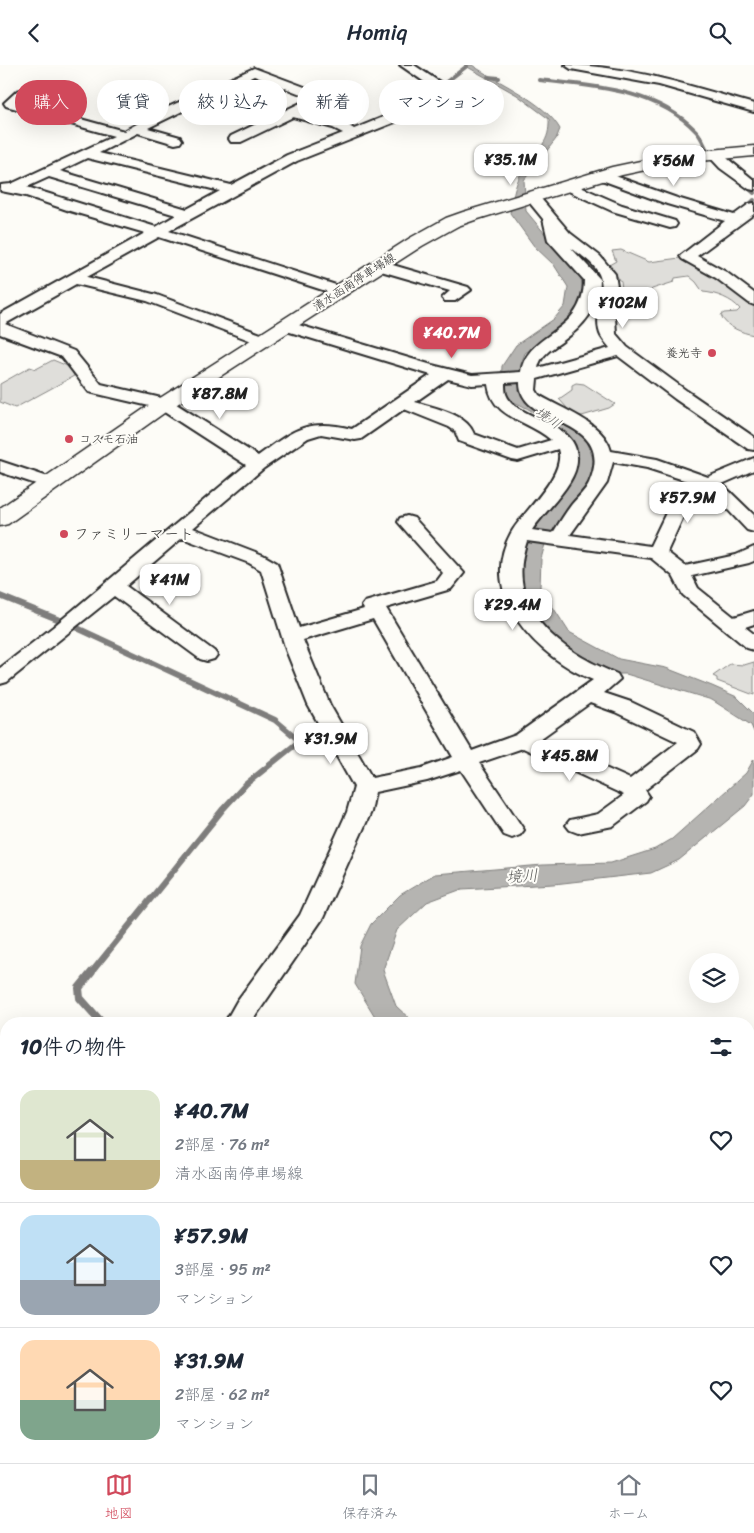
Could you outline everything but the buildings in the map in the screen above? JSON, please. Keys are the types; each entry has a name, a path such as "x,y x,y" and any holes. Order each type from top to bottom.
{"main road":[{"name":"清水函南停車場線","path":"0,519 164,404 435,231 469,216 660,161 754,151"}],"street":[{"path":"2,322 82,281 188,214 292,158 403,114 444,89 406,65"},
{"path":"570,65 660,82 754,108"},
{"path":"4,188 47,172 86,154 131,133 170,111 254,72 322,98 236,139"},
{"path":"9,90 21,94 9,102 11,104 131,133 175,140"},
{"path":"293,113 338,125 354,134"},
{"path":"86,154 232,190"},
{"path":"714,154 725,165 754,186"},
{"path":"47,172 188,214"},
{"path":"604,176 672,201 748,213"},
{"path":"569,186 617,208 670,224"},
{"path":"4,188 159,231 340,291"},
{"path":"530,198 565,236 595,259 607,274 610,293 606,316 608,335 621,351 680,395 754,445"},
{"path":"748,213 687,256 720,275 754,300"},
{"path":"550,220 553,237 592,279 593,288 589,305 583,315 569,329 537,352 531,361 528,392 533,400 585,427 598,442 604,455 604,463 598,484 558,539"},
{"path":"379,266 463,290 450,298"},
{"path":"82,281 152,298 263,340"},
{"path":"2,322 76,360 88,381 95,388 164,404 258,464"},
{"path":"286,326 444,374 472,380 496,380 529,376 621,351"},
{"path":"0,677 113,587 258,464 310,430 326,429 355,435 444,374"},
{"path":"365,787 427,774 524,740 609,679 574,665 539,638 516,600 511,580 513,548 520,533 536,510 558,484 569,462 564,442 556,435 514,413 502,402 495,390 496,380"},
{"path":"402,403 456,424 464,431 465,437 518,456 564,442"},
{"path":"604,455 651,463 709,483 722,492 754,527"},
{"path":"657,553 684,494 754,463"},
{"path":"0,466 51,484"},
{"path":"407,522 454,573 444,585 372,606 378,611 466,760 512,830"},
{"path":"180,530 256,559 270,567 296,650 319,705 365,787 359,812 311,919 241,1017"},
{"path":"520,533 657,553 681,573 690,591 754,644"},
{"path":"681,573 742,559 754,553"},
{"path":"113,587 207,655"},
{"path":"293,636 378,611"},
{"path":"730,625 754,617"},
{"path":"587,694 623,707 686,737 690,744 632,789"},
{"path":"524,740 632,789 638,795 605,821 578,825"}],"shaded area":[{"path":"621,250 649,262 680,258 724,283 754,306 754,335 735,329 723,319 721,315 724,313 737,312 740,309 737,305 723,297 703,292 689,276 675,278 674,282 652,289 644,298 655,307 648,313 634,314 624,307 621,282 609,265 616,261 612,251"},
{"path":"53,360 70,367 74,376 15,408 0,402 0,384 30,367 36,369"},
{"path":"576,383 584,384 615,404 609,408 582,416 565,412 567,408 559,399 572,390 572,385"},
{"path":"754,662 754,695 717,681 717,678 713,676 730,664 744,665"}],"water":[{"path":"464,65 472,65 497,80 490,80"},
{"path":"504,84 532,101 553,119 560,129 556,139 524,180 526,211 580,276 585,293 581,304 555,334 525,353 521,364 520,392 528,402 572,424 586,438 594,462 592,474 586,487 545,544 541,559 540,587 569,632 619,659 666,668 737,697 754,714 754,732 751,725 712,700 626,674 606,674 564,652 535,624 519,580 523,548 530,532 564,487 562,431 528,409 505,399 501,384 502,366 516,345 554,319 565,306 568,287 554,265 534,246 510,213 514,194 523,169 543,144 549,127 549,119 504,88"},
{"path":"754,759 754,794 745,806 679,860 651,873 554,884 462,889 427,902 397,930 383,970 396,1006 408,1017 375,1017 355,984 360,946 371,924 400,895 435,874 543,865 611,863 655,849 672,839 746,773"}],"waterway":[{"path":"449,80 467,66"},
{"name":"境川","path":"488,77 499,78"},
{"path":"539,80 623,92 662,106 680,117 696,131 711,157"},
{"path":"744,184 754,193"},
{"path":"746,208 754,200"},
{"path":"0,596 62,621"},
{"path":"75,627 275,720 300,741"},
{"path":"300,741 316,728"},
{"path":"91,973 223,809 246,784 300,741"},
{"path":"92,972 79,988 80,998 97,1017"}],"place":[{"name":"養光寺","path":"712,353"},
{"name":"コスモ石油","path":"69,439"},
{"name":"ファミリーマート","path":"64,534"}]}
